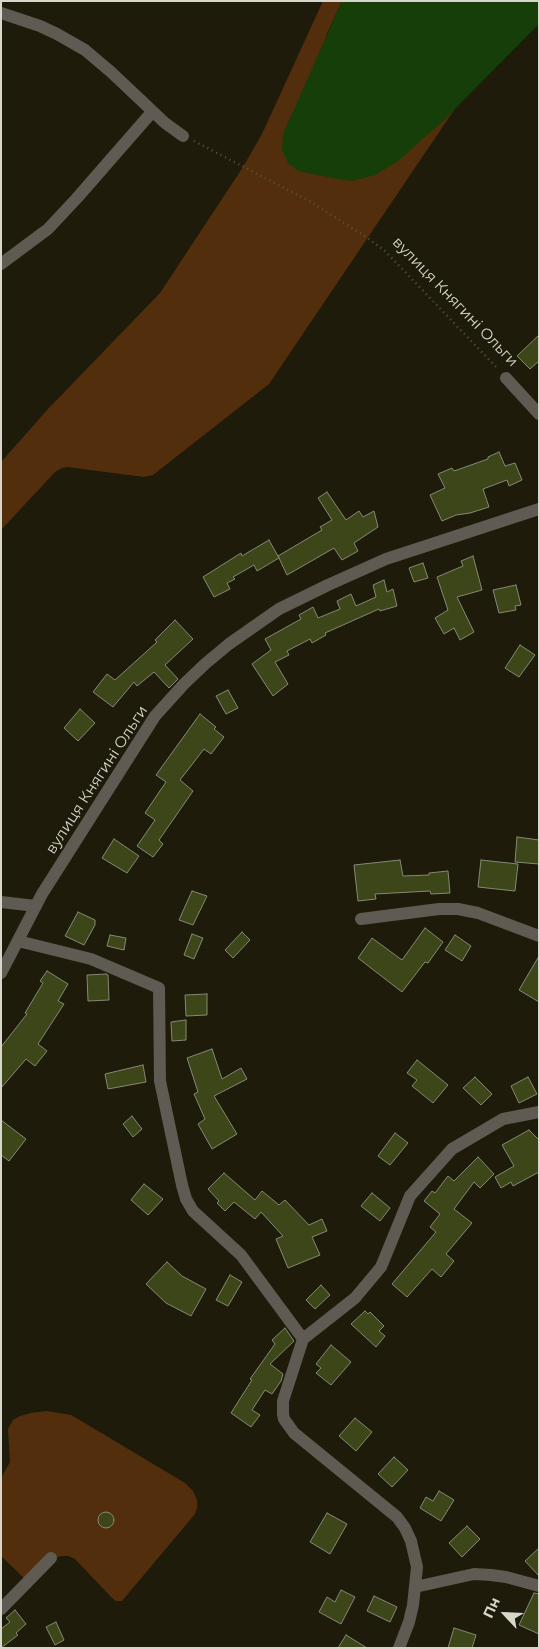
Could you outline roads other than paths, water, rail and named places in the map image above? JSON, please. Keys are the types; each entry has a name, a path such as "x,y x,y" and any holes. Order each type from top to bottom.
{"street":[{"path":"1,13 40,26 85,50 111,72 152,112 183,136"},
{"path":"1,264 48,228 77,198 152,112"},
{"name":"вулиця Княгині Ольги","path":"506,378 539,414"},
{"name":"вулиця Княгині Ольги","path":"1,973 36,906 155,716 184,684 229,644 279,609 386,559 539,509"},
{"path":"1,902 36,906"},
{"path":"361,919 439,909 458,909 478,913 539,936"},
{"path":"18,941 90,959 160,988 160,1081 186,1199 194,1211 242,1255 303,1339"},
{"path":"399,1648 409,1622 417,1567 411,1541 405,1528 397,1517 294,1433 286,1424 283,1414 283,1401 303,1339 355,1298 381,1267 410,1196 452,1149 503,1119 539,1112"},
{"path":"1,1609 51,1558"},
{"path":"415,1587 474,1574 498,1576 539,1586"}]}
